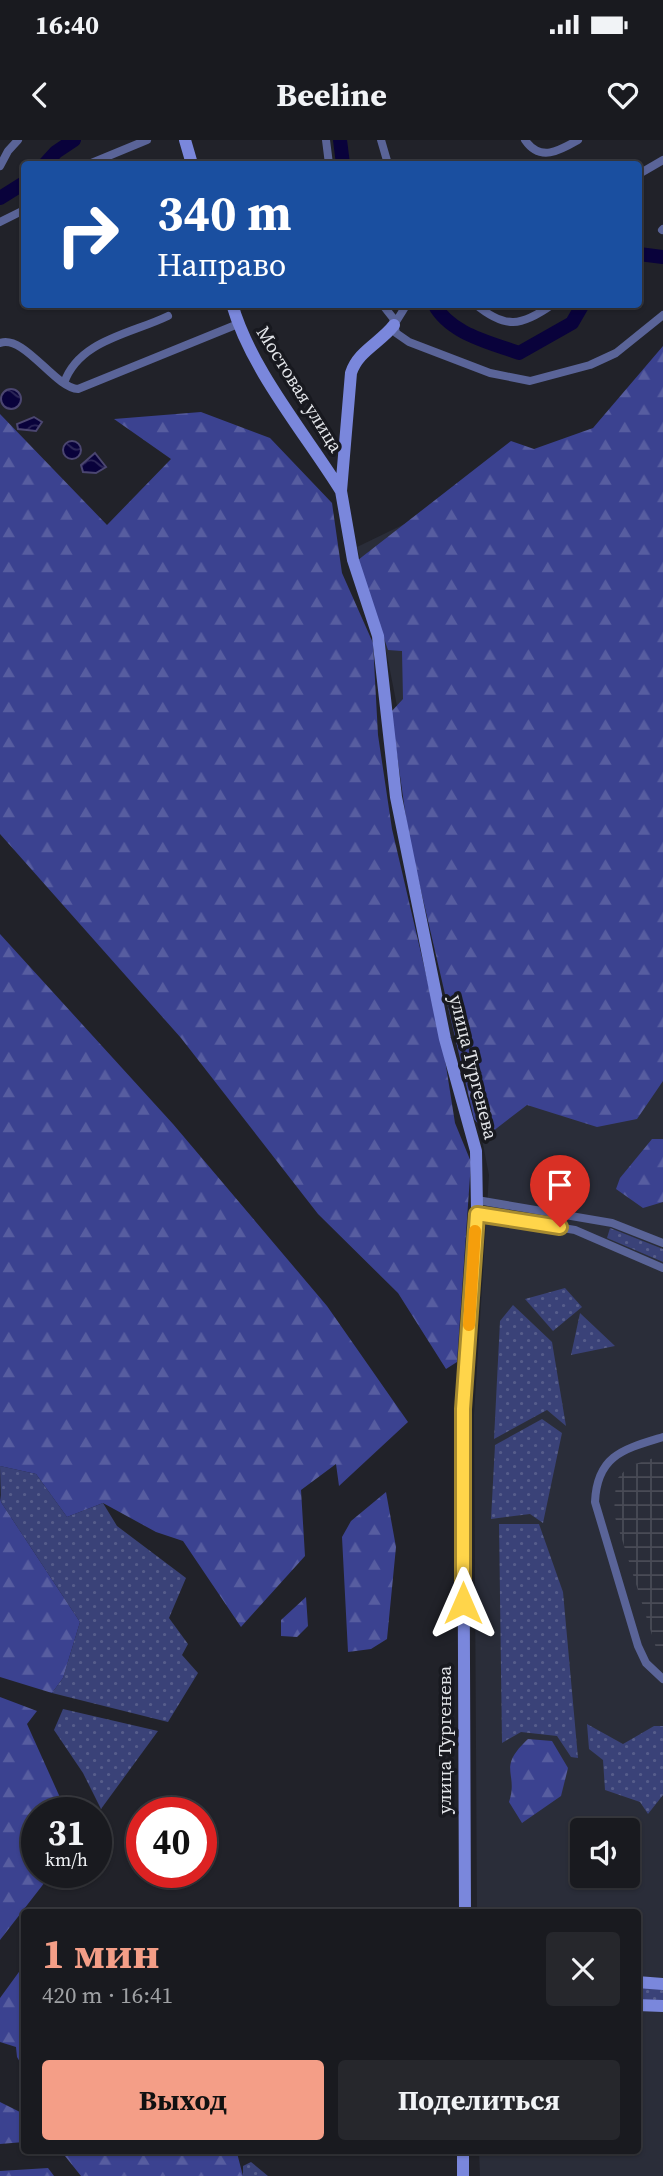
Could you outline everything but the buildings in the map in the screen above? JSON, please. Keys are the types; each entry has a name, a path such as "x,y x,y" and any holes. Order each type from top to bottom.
{"street":[{"path":"0,166 8,150 18,140"},
{"path":"96,161 146,140"},
{"path":"185,140 193,161"},
{"path":"326,140 329,161"},
{"path":"381,140 387,161"},
{"path":"525,140 535,151 544,154 559,151 579,140"},
{"path":"642,172 663,160"},
{"path":"0,222 21,212"},
{"name":"Мостовая улица","path":"233,308 238,324 341,491"},
{"path":"384,308 396,333 409,342 490,373 530,381 578,369 616,353 663,315"},
{"path":"341,491 351,373 357,358 385,337 405,308"},
{"path":"480,308 495,321 506,323 528,320 547,308"},
{"path":"64,383 73,363 89,349 168,316"},
{"path":"0,343 15,344 64,383 78,389 238,324"},
{"name":"улица Тургенева","path":"341,491 353,560 378,636 397,797 445,1039 476,1151 477,1214 463,1409 465,1909"},
{"path":"477,1200 610,1222 663,1243"},
{"path":"477,1214 575,1230 663,1268"},
{"path":"605,1243 601,1231 610,1222"},
{"path":"663,1437 622,1451 608,1461 599,1477 595,1502 638,1646 646,1663 663,1679"},
{"path":"641,1982 663,1983"},
{"path":"641,2005 663,2006"},
{"path":"463,2154 463,2176"}],"shaded area":[{"path":"663,399 663,2176 480,2176 479,2154 641,2154 641,1909 477,1909 474,1415 489,1175 385,645 357,547"},
{"path":"610,1228 663,1249 663,1262 607,1238"},
{"path":"565,1288 582,1307 553,1331 525,1299"},
{"path":"513,1305 552,1342 566,1426 547,1410 494,1439 500,1321"},
{"path":"580,1313 615,1346 571,1355"},
{"path":"542,1419 562,1433 543,1523 530,1514 491,1519 495,1445"},
{"path":"663,1455 663,1656 657,1651 614,1514 616,1480 629,1466"},
{"path":"0,1466 36,1474 67,1517 103,1503 117,1526 186,1578 169,1618 188,1644 182,1655 198,1673 168,1722 52,1693 63,1678 80,1622 1,1502"},
{"path":"499,1524 539,1524 563,1592 578,1758 571,1757 557,1736 521,1732 502,1743"},
{"path":"63,1709 158,1731 110,1797 95,1797 83,1773 54,1730"},
{"path":"587,1724 623,1744 654,1726 663,1726 663,1795 648,1814 640,1802 605,1790 603,1760 589,1749"},
{"path":"641,1987 663,1988 663,2001 641,2000"},
{"path":"251,2162 268,2176 243,2176 243,2166"}],"green space":[{"path":"663,346 663,1081 637,1119 597,1127 527,1105 488,1135 474,1119 409,839 391,712 403,699 402,651 388,650 358,560 511,441 534,449 593,428"},
{"path":"201,412 270,438 332,503 342,573 373,643 378,735 392,829 443,1047 455,1123 471,1162 457,1362 446,1369 398,1293 318,1214 181,1038 0,834 0,414 107,525 171,459 114,419"},
{"path":"0,934 173,1124 327,1306 408,1422 339,1486 336,1464 301,1490 305,1556 241,1627 183,1541 156,1532 103,1503 67,1517 36,1474 0,1466"},
{"path":"652,1139 663,1139 663,1202 643,1208 616,1189 620,1178"},
{"path":"386,1492 396,1547 387,1639 371,1649 348,1652 342,1537 351,1521"},
{"path":"0,1495 1,1502 80,1622 63,1678 52,1693 0,1677"},
{"path":"306,1597 308,1626 297,1637 281,1636 281,1620"},
{"path":"0,1697 37,1711 27,1724 60,1797 21,1797 21,1888 40,1888 24,1909 21,1909 21,1913 0,1940"},
{"path":"528,1739 552,1741 568,1768 561,1796 522,1823 509,1802 512,1784 510,1770 513,1757"},
{"path":"21,1969 21,2064 16,2047 0,2042 0,1998"},
{"path":"0,2102 21,2112 21,2142 0,2144"},
{"path":"63,2154 237,2154 243,2176 81,2176"},
{"path":"48,2168 54,2176 0,2176 0,2171"}],"water":[{"path":"11,389 18,392 21,399 18,406 11,409 4,406 1,399 4,392"},
{"path":"34,417 42,422 36,431 18,429 17,424"},
{"path":"72,441 78,444 81,450 78,456 72,459 66,456 63,450 66,444"},
{"path":"95,453 106,467 96,473 83,472 81,465"}],"waterway":[{"path":"48,161 74,140"},
{"path":"340,140 343,161"},
{"path":"0,198 21,185"},
{"path":"642,254 663,257"},
{"path":"437,308 460,330 519,353 572,323 581,308"}],"slow traffic":[{"path":"469,1325 475,1231"}],"route":[{"path":"463,1603 463,1409 477,1214 560,1227"}]}
